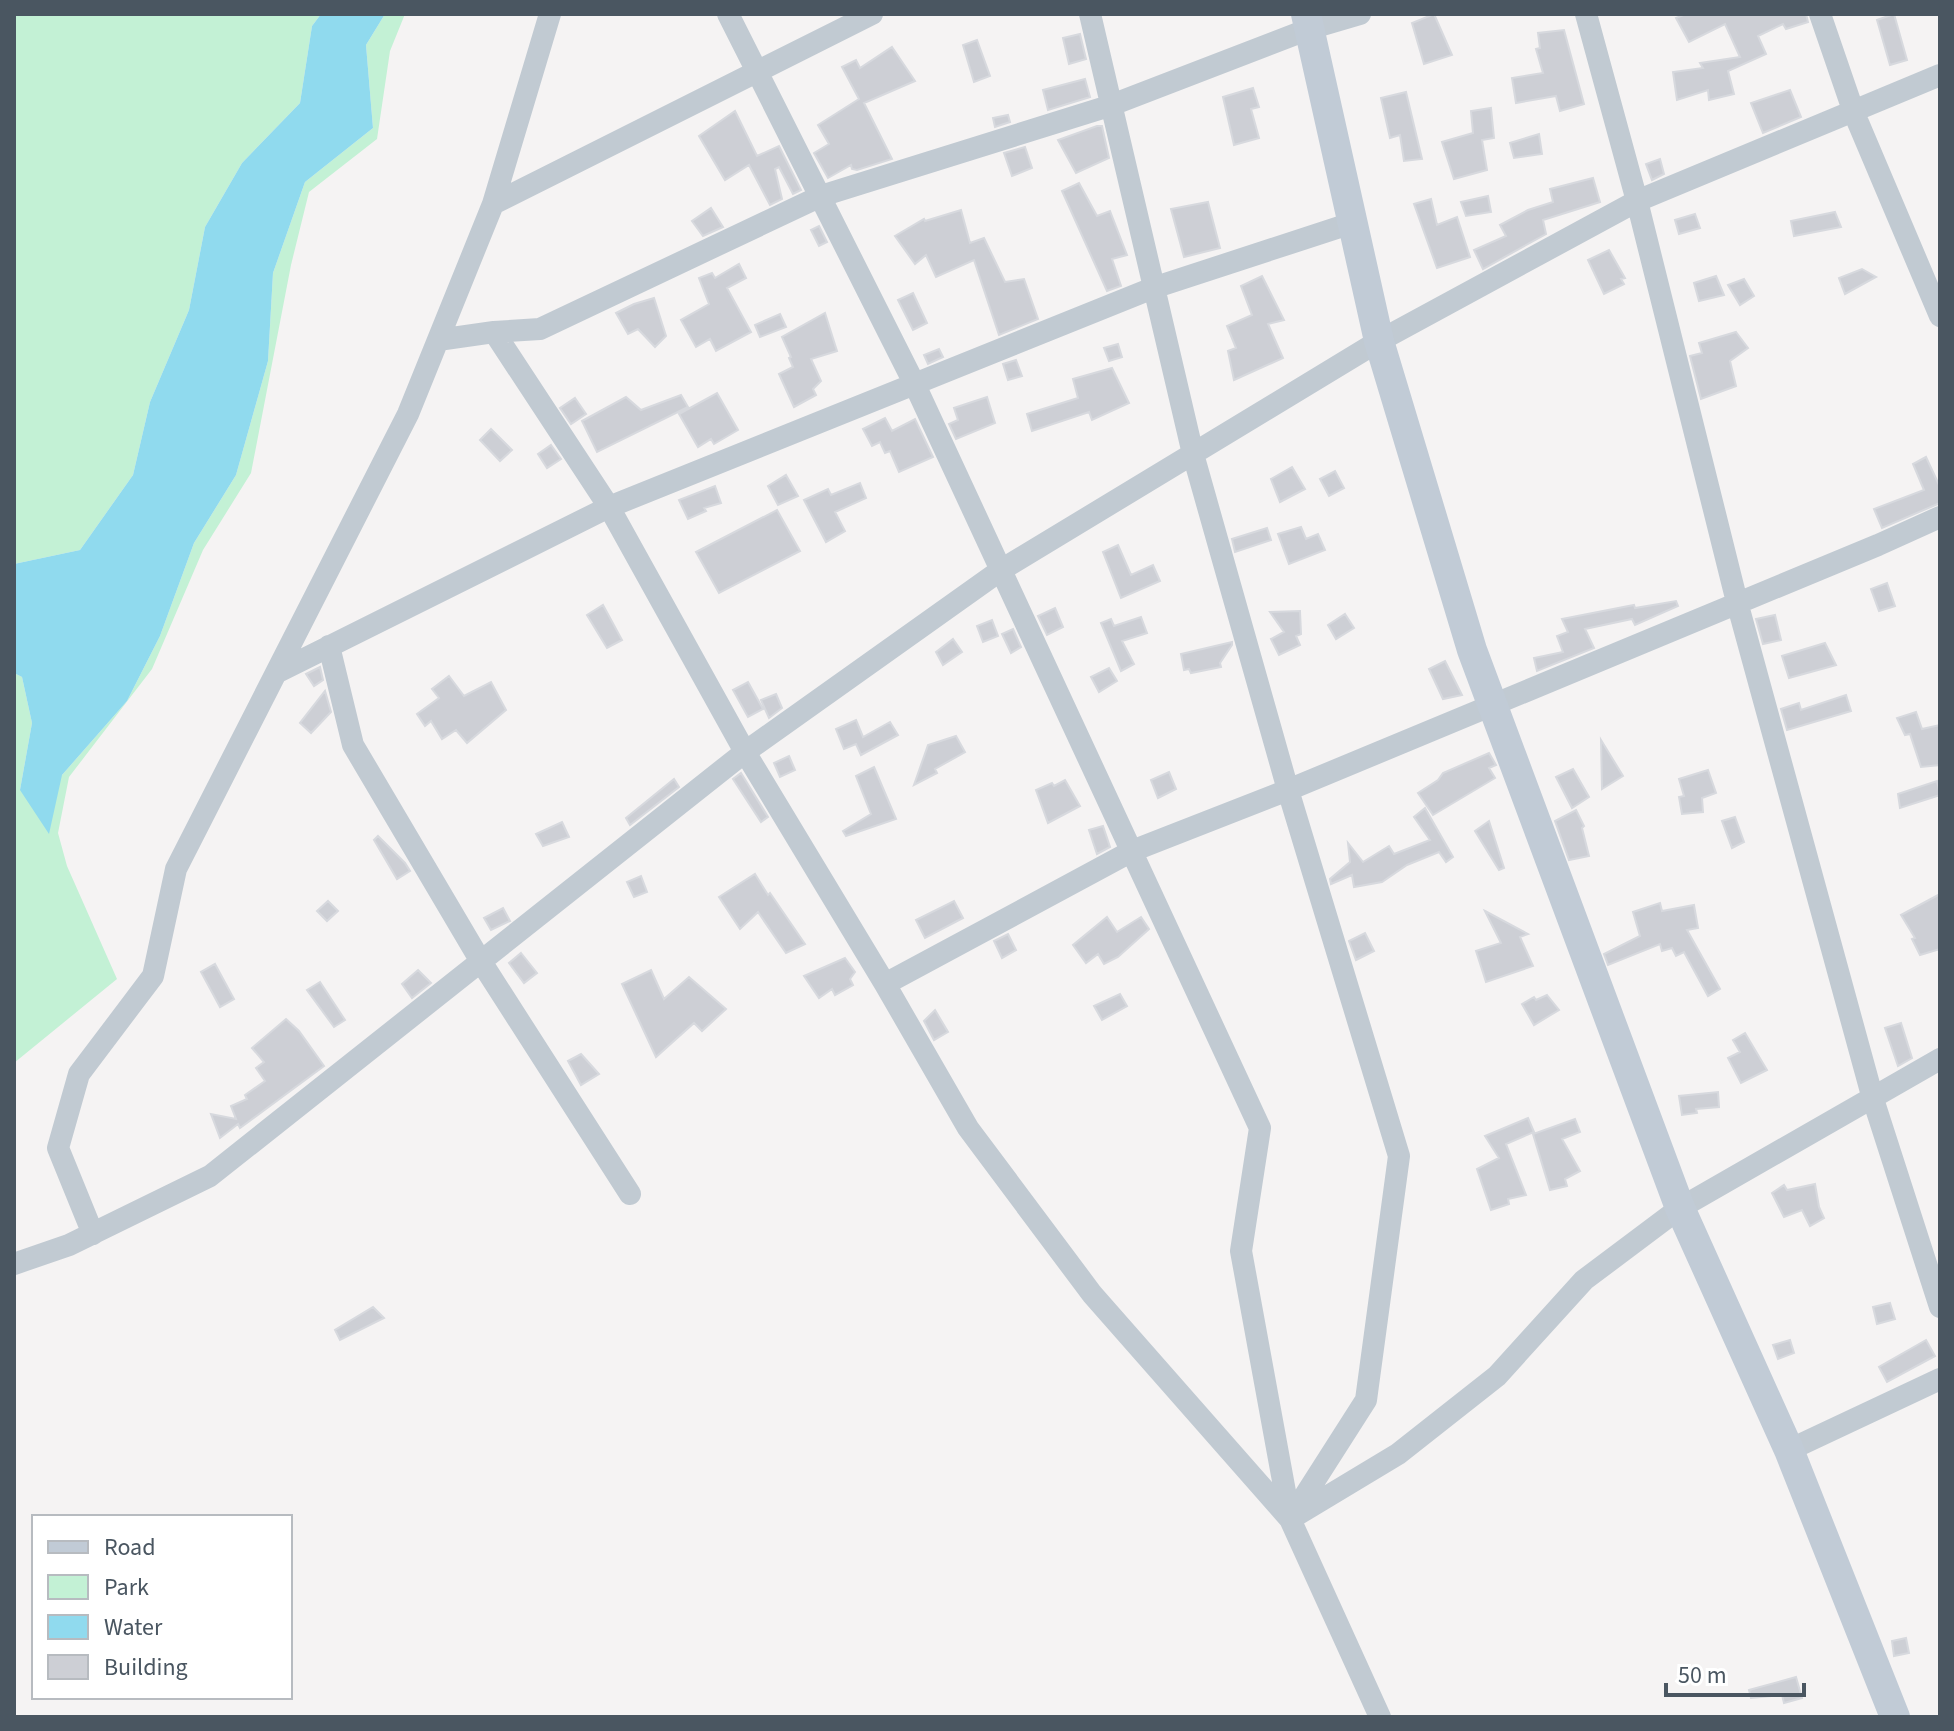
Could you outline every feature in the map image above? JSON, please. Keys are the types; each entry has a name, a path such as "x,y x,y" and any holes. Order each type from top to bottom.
{"main road":[{"path":"1308,22 1379,341 1472,650 1680,1208 1789,1450 1895,1717"}],"street":[{"path":"93,1234 58,1148 79,1074 153,976 176,869 408,414 493,204 550,14"},
{"path":"728,14 915,385 1260,1128 1241,1251 1290,1519 1380,1717"},
{"path":"493,204 872,14"},
{"path":"1090,14 1109,106 1193,454 1288,790 1399,1156 1366,1400 1290,1519"},
{"path":"438,340 540,329 821,196 1109,106 1308,22 1360,14"},
{"path":"1586,14 1637,201 1737,602 1873,1099 1940,1307"},
{"path":"1820,14 1854,113 1940,316"},
{"path":"14,1264 69,1245 210,1176 745,752 1001,570 1379,341 1637,201 1940,75"},
{"path":"276,673 609,507 1153,288 1352,223"},
{"path":"494,332 609,507 745,752 968,1128 1092,1294 1290,1519"},
{"path":"885,984 1132,851 1288,790 1940,517"},
{"path":"329,646 353,745 480,960 630,1194"},
{"path":"1290,1519 1398,1454 1497,1376 1584,1280 1680,1208 1940,1059"},
{"path":"1789,1450 1940,1379"}],"green space":[{"path":"14,14 321,14 312,26 300,103 242,163 205,227 189,310 150,402 133,475 80,550 14,564"},
{"path":"385,14 405,14 390,51 377,139 309,192 291,265 251,473 203,550 152,669 69,777 58,833 67,866 117,979 14,1063 14,673 22,677 32,723 20,790 62,775 127,701 160,636 194,543 236,475 268,361 273,273 305,182 373,128 366,45"}],"water":[{"path":"321,14 385,14 366,45 373,128 305,182 273,273 268,361 236,475 194,543 160,636 127,701 62,775 49,834 20,790 32,723 22,677 14,673 14,564 80,550 133,475 150,402 189,310 205,227 242,163 300,103 312,26"}],"building":[{"path":"1434,14 1452,55 1424,64 1412,23"},
{"path":"1686,14 1806,14 1808,22 1786,29 1783,24 1758,36 1766,54 1728,71 1734,94 1709,100 1708,90 1677,100 1673,72 1703,68 1700,63 1740,57 1725,24 1689,42 1676,18"},
{"path":"1894,14 1907,60 1890,65 1877,20"},
{"path":"1564,30 1584,104 1560,111 1556,96 1516,103 1512,78 1543,73 1536,49 1540,48 1538,33"},
{"path":"1080,34 1086,59 1069,64 1063,38"},
{"path":"977,40 990,76 974,82 963,45"},
{"path":"892,47 915,81 864,103 892,159 857,170 852,169 851,165 828,178 814,153 829,144 818,125 859,99 842,67 856,60 860,68"},
{"path":"1085,79 1090,97 1048,110 1043,90"},
{"path":"1253,88 1259,107 1251,109 1259,138 1234,145 1223,97"},
{"path":"1790,90 1801,117 1763,133 1751,103"},
{"path":"1406,92 1422,159 1404,161 1400,135 1390,138 1381,98"},
{"path":"1491,108 1494,138 1482,140 1487,170 1454,179 1442,142 1473,133 1471,111"},
{"path":"735,111 757,156 779,146 801,190 793,194 779,167 775,169 782,199 770,205 749,165 725,180 699,136"},
{"path":"1008,115 1010,122 995,127 993,118"},
{"path":"1102,126 1109,158 1076,173 1058,140"},
{"path":"1539,134 1542,154 1514,158 1510,143"},
{"path":"1025,147 1032,168 1012,176 1004,153"},
{"path":"1660,159 1664,174 1652,180 1646,164"},
{"path":"1593,178 1600,202 1543,220 1546,234 1483,269 1474,250 1506,236 1500,225 1528,210 1553,202 1550,189"},
{"path":"1079,183 1097,216 1110,211 1127,255 1112,259 1121,286 1107,291 1062,191"},
{"path":"1488,196 1491,212 1466,216 1461,202"},
{"path":"1431,199 1437,225 1457,217 1470,257 1437,268 1414,204"},
{"path":"1208,202 1220,248 1184,257 1171,209"},
{"path":"711,208 723,227 703,236 692,221"},
{"path":"961,210 970,243 984,238 1005,282 1024,279 1038,319 999,335 974,260 936,277 926,255 915,264 895,236 924,219"},
{"path":"1835,212 1841,227 1794,236 1791,221"},
{"path":"1695,214 1700,228 1679,234 1675,220"},
{"path":"819,226 827,242 819,246 811,230"},
{"path":"1609,250 1625,278 1621,279 1624,284 1604,294 1588,260"},
{"path":"739,264 746,278 727,288 751,332 716,351 710,339 696,347 681,320 709,304 699,278 712,273 715,278"},
{"path":"1862,269 1876,277 1845,294 1839,278"},
{"path":"1262,276 1284,320 1268,324 1283,358 1234,380 1228,351 1236,348 1227,326 1252,315 1241,286"},
{"path":"1716,276 1724,295 1699,301 1694,283"},
{"path":"1744,279 1754,296 1740,305 1728,285"},
{"path":"913,293 927,323 913,330 898,300"},
{"path":"654,298 666,336 655,347 638,329 628,334 616,313"},
{"path":"825,313 837,351 811,359 821,381 813,389 816,395 794,407 779,374 793,367 782,337"},
{"path":"780,314 786,327 760,337 755,325"},
{"path":"1736,332 1748,348 1730,361 1736,386 1701,399 1690,356 1702,353 1699,343"},
{"path":"1118,344 1122,357 1109,361 1104,348"},
{"path":"939,349 943,357 928,364 924,355"},
{"path":"1016,360 1022,376 1008,380 1003,364"},
{"path":"1112,368 1129,403 1092,420 1089,412 1032,431 1027,414 1078,398 1073,379"},
{"path":"717,393 738,430 714,444 711,439 698,447 679,414"},
{"path":"681,395 688,407 597,452 582,421 626,397 641,410"},
{"path":"987,397 995,423 956,439 949,424 958,420 954,408"},
{"path":"575,398 586,414 571,424 560,408"},
{"path":"885,418 892,431 915,419 933,457 899,472 890,451 885,453 880,442 872,446 863,429"},
{"path":"491,429 512,450 500,461 480,440"},
{"path":"551,445 561,459 547,468 538,454"},
{"path":"1926,457 1940,487 1940,503 1882,528 1874,509 1924,490 1913,464"},
{"path":"1292,467 1305,489 1280,502 1271,479"},
{"path":"1335,471 1344,488 1329,496 1320,479"},
{"path":"786,475 798,496 778,505 768,486"},
{"path":"860,483 866,498 835,512 845,531 826,542 804,500 828,489 831,495"},
{"path":"715,486 721,503 704,508 706,511 688,519 679,500"},
{"path":"777,510 800,551 719,593 696,552"},
{"path":"1301,527 1306,539 1318,534 1325,550 1289,564 1278,534"},
{"path":"1267,528 1271,540 1235,552 1232,539"},
{"path":"1118,545 1131,575 1153,565 1160,581 1121,598 1103,552"},
{"path":"1887,583 1895,606 1879,611 1871,589"},
{"path":"1676,601 1678,606 1635,625 1632,619 1585,629 1594,648 1537,671 1534,658 1563,652 1557,636 1568,632 1562,619 1634,605 1635,608"},
{"path":"603,605 622,640 607,648 587,615"},
{"path":"1055,608 1063,627 1047,635 1038,616"},
{"path":"1300,611 1301,634 1296,636 1300,645 1279,655 1271,639 1284,632 1270,612"},
{"path":"1345,614 1354,628 1336,639 1328,625"},
{"path":"1775,615 1781,640 1763,644 1756,619"},
{"path":"1141,617 1147,633 1122,641 1134,664 1121,671 1101,623 1111,619 1114,626"},
{"path":"992,620 998,636 983,642 977,626"},
{"path":"1013,629 1021,647 1011,653 1002,634"},
{"path":"953,639 962,652 943,665 936,652"},
{"path":"1232,642 1220,663 1221,667 1191,673 1189,669 1184,670 1181,654"},
{"path":"1825,643 1836,665 1789,678 1782,656"},
{"path":"1445,661 1462,695 1443,699 1429,669"},
{"path":"320,667 323,680 314,686 306,674"},
{"path":"1109,668 1117,681 1099,692 1091,677"},
{"path":"449,676 464,696 491,682 506,710 467,743 456,730 442,739 431,721 425,726 417,714 439,698 432,689"},
{"path":"748,682 763,709 748,717 733,690"},
{"path":"325,691 331,712 311,733 300,723"},
{"path":"776,694 782,708 769,718 761,700"},
{"path":"1846,695 1851,711 1787,730 1781,709 1799,703 1801,710"},
{"path":"1916,712 1922,729 1940,725 1940,765 1921,767 1910,734 1905,735 1897,718"},
{"path":"856,720 863,737 890,722 898,735 861,755 856,744 844,749 836,729"},
{"path":"956,736 965,752 935,769 937,773 914,785 928,745"},
{"path":"1601,740 1623,776 1602,789"},
{"path":"1489,753 1496,765 1489,768 1495,778 1433,815 1418,793 1443,773"},
{"path":"789,756 795,770 780,777 774,763"},
{"path":"874,767 896,819 846,836 843,831 871,814 856,776"},
{"path":"1573,769 1589,797 1572,808 1556,777"},
{"path":"1708,770 1716,793 1702,798 1703,812 1682,814 1679,797 1684,796 1679,779"},
{"path":"1169,772 1176,789 1158,798 1151,780"},
{"path":"741,773 768,817 761,822 733,779"},
{"path":"674,779 679,787 630,825 626,818"},
{"path":"1065,780 1080,806 1048,823 1036,790"},
{"path":"1937,781 1940,795 1900,808 1898,794"},
{"path":"1425,808 1453,857 1446,862 1439,852 1407,865 1382,882 1354,887 1352,875 1331,884 1330,879 1350,862 1348,843 1363,862 1389,846 1394,854 1430,840 1414,817"},
{"path":"1576,810 1584,826 1589,856 1569,860 1555,821"},
{"path":"1735,817 1744,842 1732,848 1722,821"},
{"path":"1489,821 1504,868 1499,870 1475,831"},
{"path":"562,822 569,837 543,846 536,834"},
{"path":"1103,826 1110,847 1097,854 1089,830"},
{"path":"378,836 410,871 397,879 374,840"},
{"path":"755,874 805,944 786,953 758,912 740,929 719,897"},
{"path":"641,876 647,892 634,897 627,882"},
{"path":"1940,894 1940,949 1920,955 1912,939 1915,938 1901,915"},
{"path":"328,901 338,911 327,921 317,911"},
{"path":"954,901 963,918 925,938 916,920"},
{"path":"1660,903 1662,911 1694,905 1698,928 1687,930 1720,989 1708,996 1684,952 1676,956 1672,948 1662,951 1660,944 1608,965 1604,954 1640,936 1633,912"},
{"path":"503,908 510,921 491,930 484,918"},
{"path":"1485,911 1528,934 1520,937 1533,966 1486,982 1476,951 1501,943"},
{"path":"1107,917 1117,932 1141,917 1149,929 1118,957 1104,964 1098,954 1086,963 1073,945"},
{"path":"1365,933 1374,951 1356,960 1349,941"},
{"path":"1008,934 1016,950 1002,958 994,941"},
{"path":"521,953 537,973 524,983 509,963"},
{"path":"845,958 855,972 850,979 853,985 835,995 832,989 819,998 804,976"},
{"path":"215,964 234,999 220,1007 201,972"},
{"path":"418,970 431,983 412,998 402,984"},
{"path":"651,970 664,999 689,977 726,1009 702,1031 694,1023 656,1057 622,984"},
{"path":"320,982 345,1020 334,1027 307,990"},
{"path":"1120,994 1127,1006 1102,1020 1094,1006"},
{"path":"1547,995 1559,1010 1534,1025 1522,1004 1534,997 1536,1000"},
{"path":"935,1010 948,1032 934,1040 924,1021"},
{"path":"286,1019 299,1031 324,1066 240,1128 238,1124 220,1138 211,1114 236,1119 231,1106 247,1099 245,1095 265,1081 256,1068 264,1062 252,1048"},
{"path":"1901,1023 1912,1058 1898,1066 1885,1028"},
{"path":"1745,1033 1767,1070 1741,1083 1728,1058 1740,1052 1733,1040"},
{"path":"581,1054 599,1074 581,1085 568,1061"},
{"path":"1718,1092 1719,1107 1696,1109 1697,1113 1682,1115 1679,1096"},
{"path":"1528,1118 1534,1132 1506,1144 1526,1195 1508,1199 1509,1204 1491,1210 1477,1169 1499,1158 1485,1136"},
{"path":"1575,1119 1580,1132 1562,1139 1580,1171 1565,1179 1567,1186 1550,1190 1533,1134"},
{"path":"1815,1184 1824,1218 1810,1226 1802,1210 1784,1217 1772,1193 1784,1185 1787,1190"},
{"path":"1890,1303 1895,1319 1877,1324 1873,1307"},
{"path":"373,1307 384,1318 340,1340 335,1330"},
{"path":"1790,1340 1794,1353 1778,1359 1773,1345"},
{"path":"1926,1340 1935,1356 1887,1382 1879,1367"},
{"path":"1906,1638 1909,1653 1894,1656 1892,1641"},
{"path":"1796,1677 1802,1698 1784,1703 1782,1695 1751,1698 1749,1690"}]}
